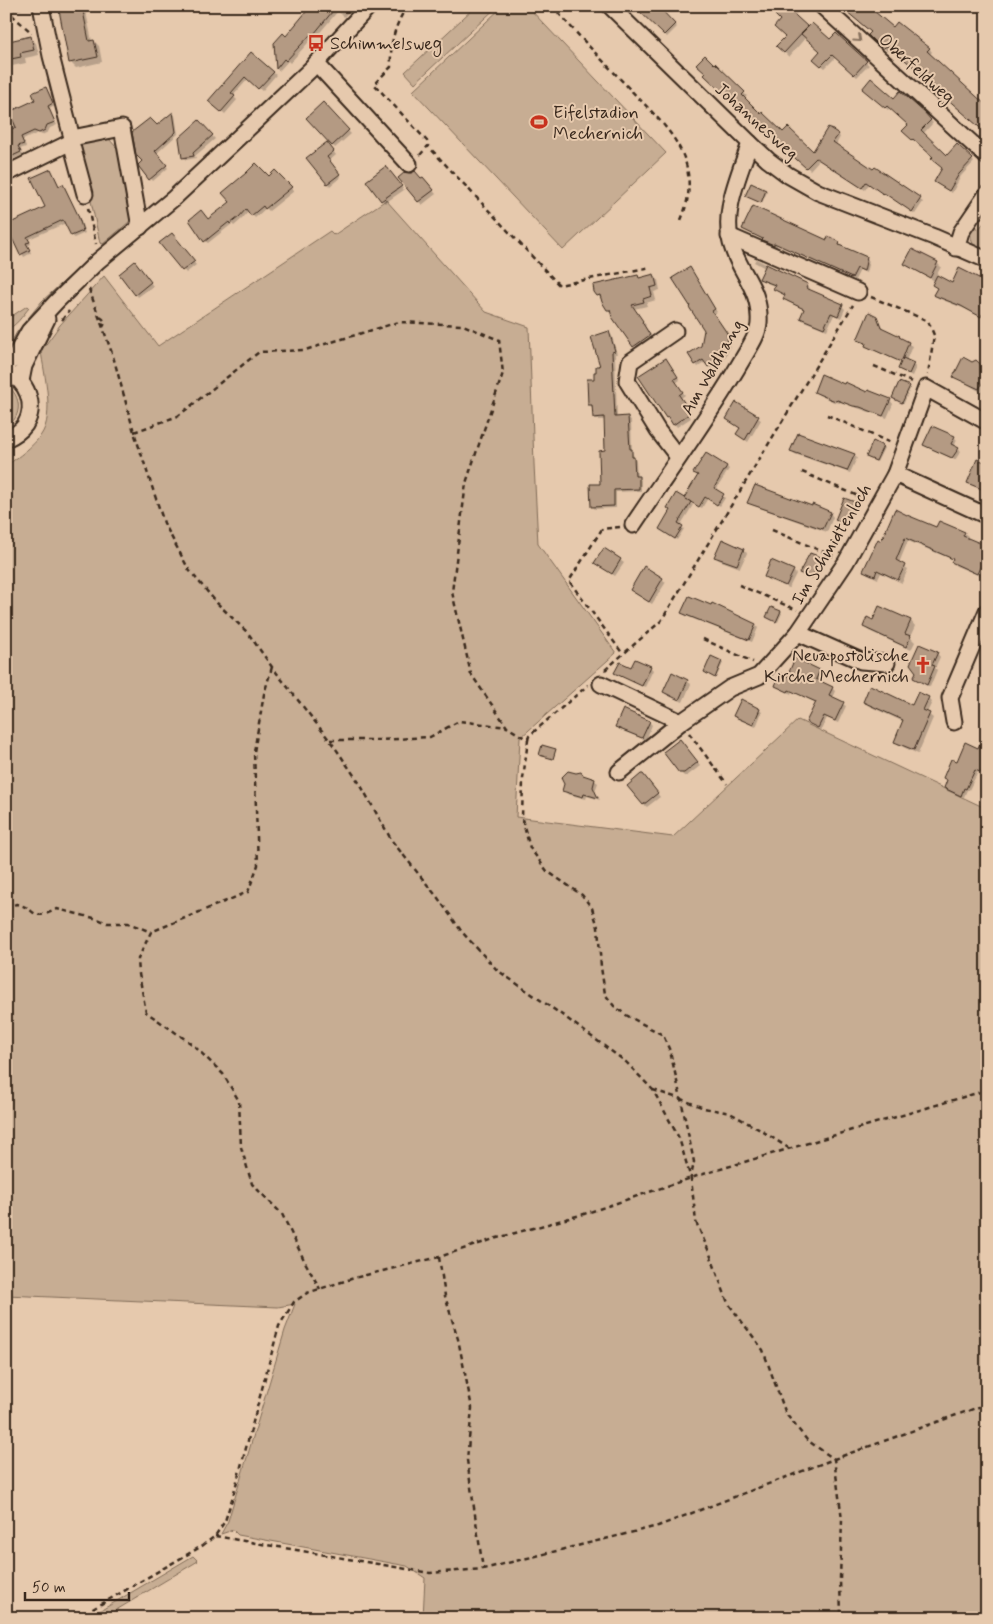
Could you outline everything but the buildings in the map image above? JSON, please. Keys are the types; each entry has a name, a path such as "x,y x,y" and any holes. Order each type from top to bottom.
{"street":[{"path":"41,6 51,56 85,194"},
{"path":"6,366 13,360 29,332 56,302 98,261 189,184 316,63 368,6"},
{"name":"Johannesweg","path":"610,6 750,143 788,175 818,192 987,260"},
{"name":"Oberfeldweg","path":"822,6 987,157"},
{"path":"316,63 409,164"},
{"path":"6,174 71,140 122,128 140,227"},
{"name":"Am Waldhang","path":"633,525 726,388 760,325 759,306 752,285 733,251 727,225 732,197 750,143"},
{"path":"956,248 961,232 987,194"},
{"path":"729,236 859,292"},
{"path":"21,382 24,366 56,302"},
{"path":"676,331 630,362 627,381 658,431 678,457"},
{"path":"6,372 12,374 21,382 27,392 30,403 29,415 24,426 16,434 6,439"},
{"path":"926,388 987,422"},
{"name":"Im Schmidtenloch","path":"619,772 682,722 730,688 759,676 798,632 846,562 895,474 926,388"},
{"name":"Im Schmidtenloch","path":"895,474 987,516"},
{"path":"954,722 950,698 987,611"},
{"name":"Im Schmidtenloch","path":"798,632 861,661 887,663"},
{"path":"598,679 682,722"}],"path":[{"path":"9,6 13,16 32,33"},
{"path":"407,6 394,29 391,67 374,84 428,141 427,148 559,284 651,267"},
{"path":"552,6 676,141 686,163 689,180 689,193 682,220"},
{"path":"85,194 96,247"},
{"path":"89,288 114,356 134,432 164,524 189,570 217,603 248,633 272,667 330,740 360,784 392,841 438,898 462,932 497,970 626,1062 653,1090 678,1138 691,1179 696,1222 728,1303 763,1350 786,1414 807,1440 834,1459 842,1519 841,1618"},
{"path":"691,1179 694,1162 670,1051 663,1035 626,1015 614,1006 605,994 598,927 592,908 582,895 547,871 530,848 522,819 523,779 528,740 529,736 598,679 661,621 859,292 928,322 934,335 926,388 874,366"},
{"path":"134,432 178,416 259,352 305,350 399,322 463,325 499,340 503,372 466,483 452,592 471,674 507,727 528,740"},
{"path":"827,415 904,449"},
{"path":"802,472 878,505"},
{"path":"623,654 569,581 602,529 633,525"},
{"path":"772,530 846,562"},
{"path":"739,585 810,616"},
{"path":"703,639 766,668"},
{"path":"272,667 264,694 254,752 258,865 248,892 152,932 138,959 139,974 146,1012 192,1044 223,1074 239,1102 241,1147 252,1184 282,1214 320,1289"},
{"path":"330,740 430,738 459,721 507,727"},
{"path":"682,722 727,784"},
{"path":"6,909 16,904 23,905 35,915 45,915 57,909 107,923 128,923 152,932"},
{"path":"653,1090 704,1108 730,1113 762,1130 790,1149"},
{"path":"77,1618 166,1568 215,1536 225,1521 233,1496 279,1326 294,1302 307,1293 354,1278 439,1257 497,1238 584,1214 691,1179 987,1090"},
{"path":"439,1257 445,1296 458,1339 472,1408 467,1460 483,1569"},
{"path":"215,1536 430,1573 483,1569 658,1526 834,1459 987,1404"}],"shaded area":[{"path":"476,6 498,6 415,83 405,72"},
{"name":"Eifelstadion Mechernich","path":"503,6 527,6 666,153 563,250 413,91"},
{"path":"109,139 124,156 131,218 129,222 103,244 100,243 79,145"},
{"path":"386,200 486,312 529,327 538,544 616,653 520,738 516,817 673,837 798,720 981,806 987,805 987,1618 423,1618 425,1578 407,1566 238,1535 233,1530 221,1534 228,1521 285,1330 295,1304 278,1307 6,1295 6,466 34,444 45,427 48,406 41,351 60,325 104,276 158,346 330,231 334,235"},
{"path":"974,219 978,230 987,219 987,258 977,250 972,241 971,231"},
{"path":"91,257 11,353 6,351 17,332 42,301"},
{"path":"27,306 29,308 19,321 6,329 6,320"},
{"path":"6,385 18,400 18,412 12,423 6,427"},
{"path":"193,1556 198,1561 103,1618 88,1618"}],"place":[{"name":"Schimmelsweg","path":"316,43"},
{"name":"Eifelstadion Mechernich","path":"539,122"},
{"name":"Neuapostolische Kirche Mechernich","path":"923,665"}]}
